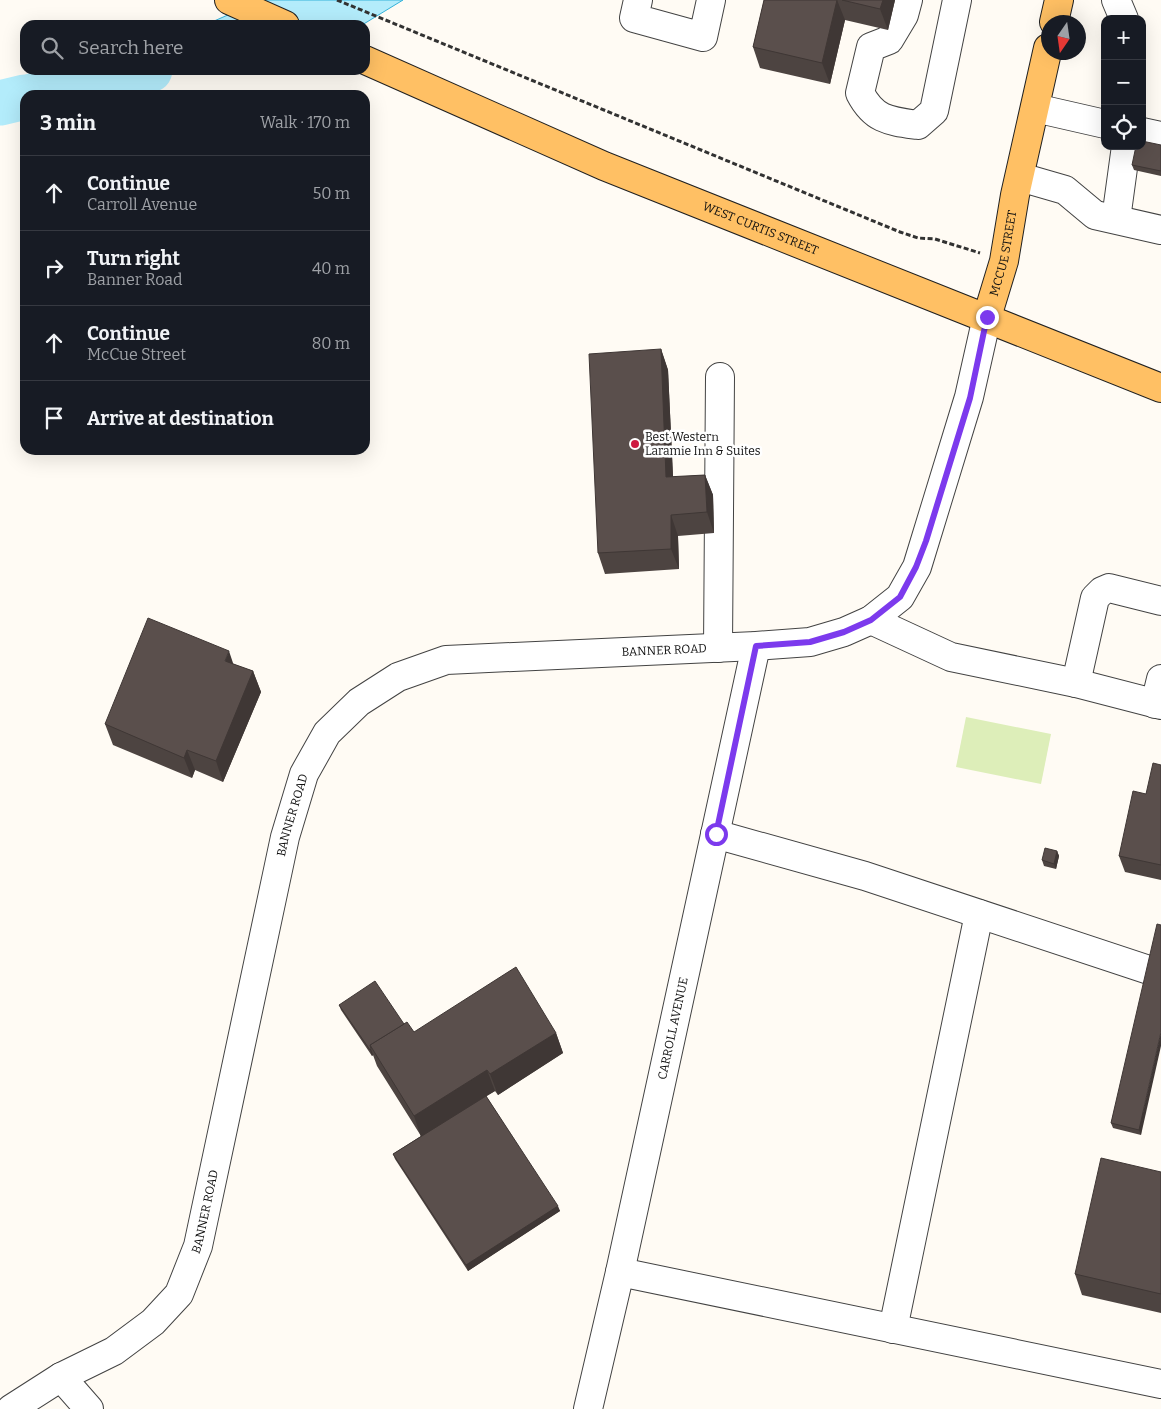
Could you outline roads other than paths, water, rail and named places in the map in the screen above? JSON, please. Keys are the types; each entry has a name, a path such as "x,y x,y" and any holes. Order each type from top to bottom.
{"main road":[{"path":"229,0 275,20"},
{"path":"1056,15 1059,0"},
{"name":"MCCUE STREET","path":"987,317 1004,261 1045,60"},
{"name":"WEST CURTIS STREET","path":"371,63 604,166 987,317 1161,388"}],"street":[{"path":"638,0 634,18 703,37 711,0"},
{"path":"908,0 904,15 889,40 873,37 860,93 868,110 892,122 918,125 934,111 957,0"},
{"path":"1116,0 1122,15"},
{"path":"1035,108 1101,123"},
{"path":"1146,133 1161,136"},
{"path":"1116,219 1125,150"},
{"path":"1020,177 1065,190 1095,215 1161,230"},
{"name":"MCCUE STREET","path":"900,597 916,567 926,541 970,398 987,317"},
{"path":"718,648 720,377"},
{"path":"1076,683 1095,598 1102,591 1109,588 1161,601"},
{"name":"BANNER ROAD","path":"11,1409 61,1377 114,1351 153,1322 179,1294 198,1246 285,836 304,774 327,733 359,702 398,678 446,660 810,642 844,632 871,620 900,597"},
{"path":"871,620 951,657 1076,683 1159,696"},
{"name":"CARROLL AVENUE","path":"588,1409 620,1272 756,646"},
{"path":"716,834 865,876 1161,974"},
{"path":"893,1329 979,914"},
{"path":"620,1272 1161,1384"},
{"path":"61,1377 89,1409"}],"water":[{"path":"262,0 403,0 370,20 216,20"}],"waterway":[{"path":"58,90 127,75"},
{"path":"0,103 20,98"}],"place":[{"name":"Best Western Laramie Inn & Suites","path":"635,444"}]}
